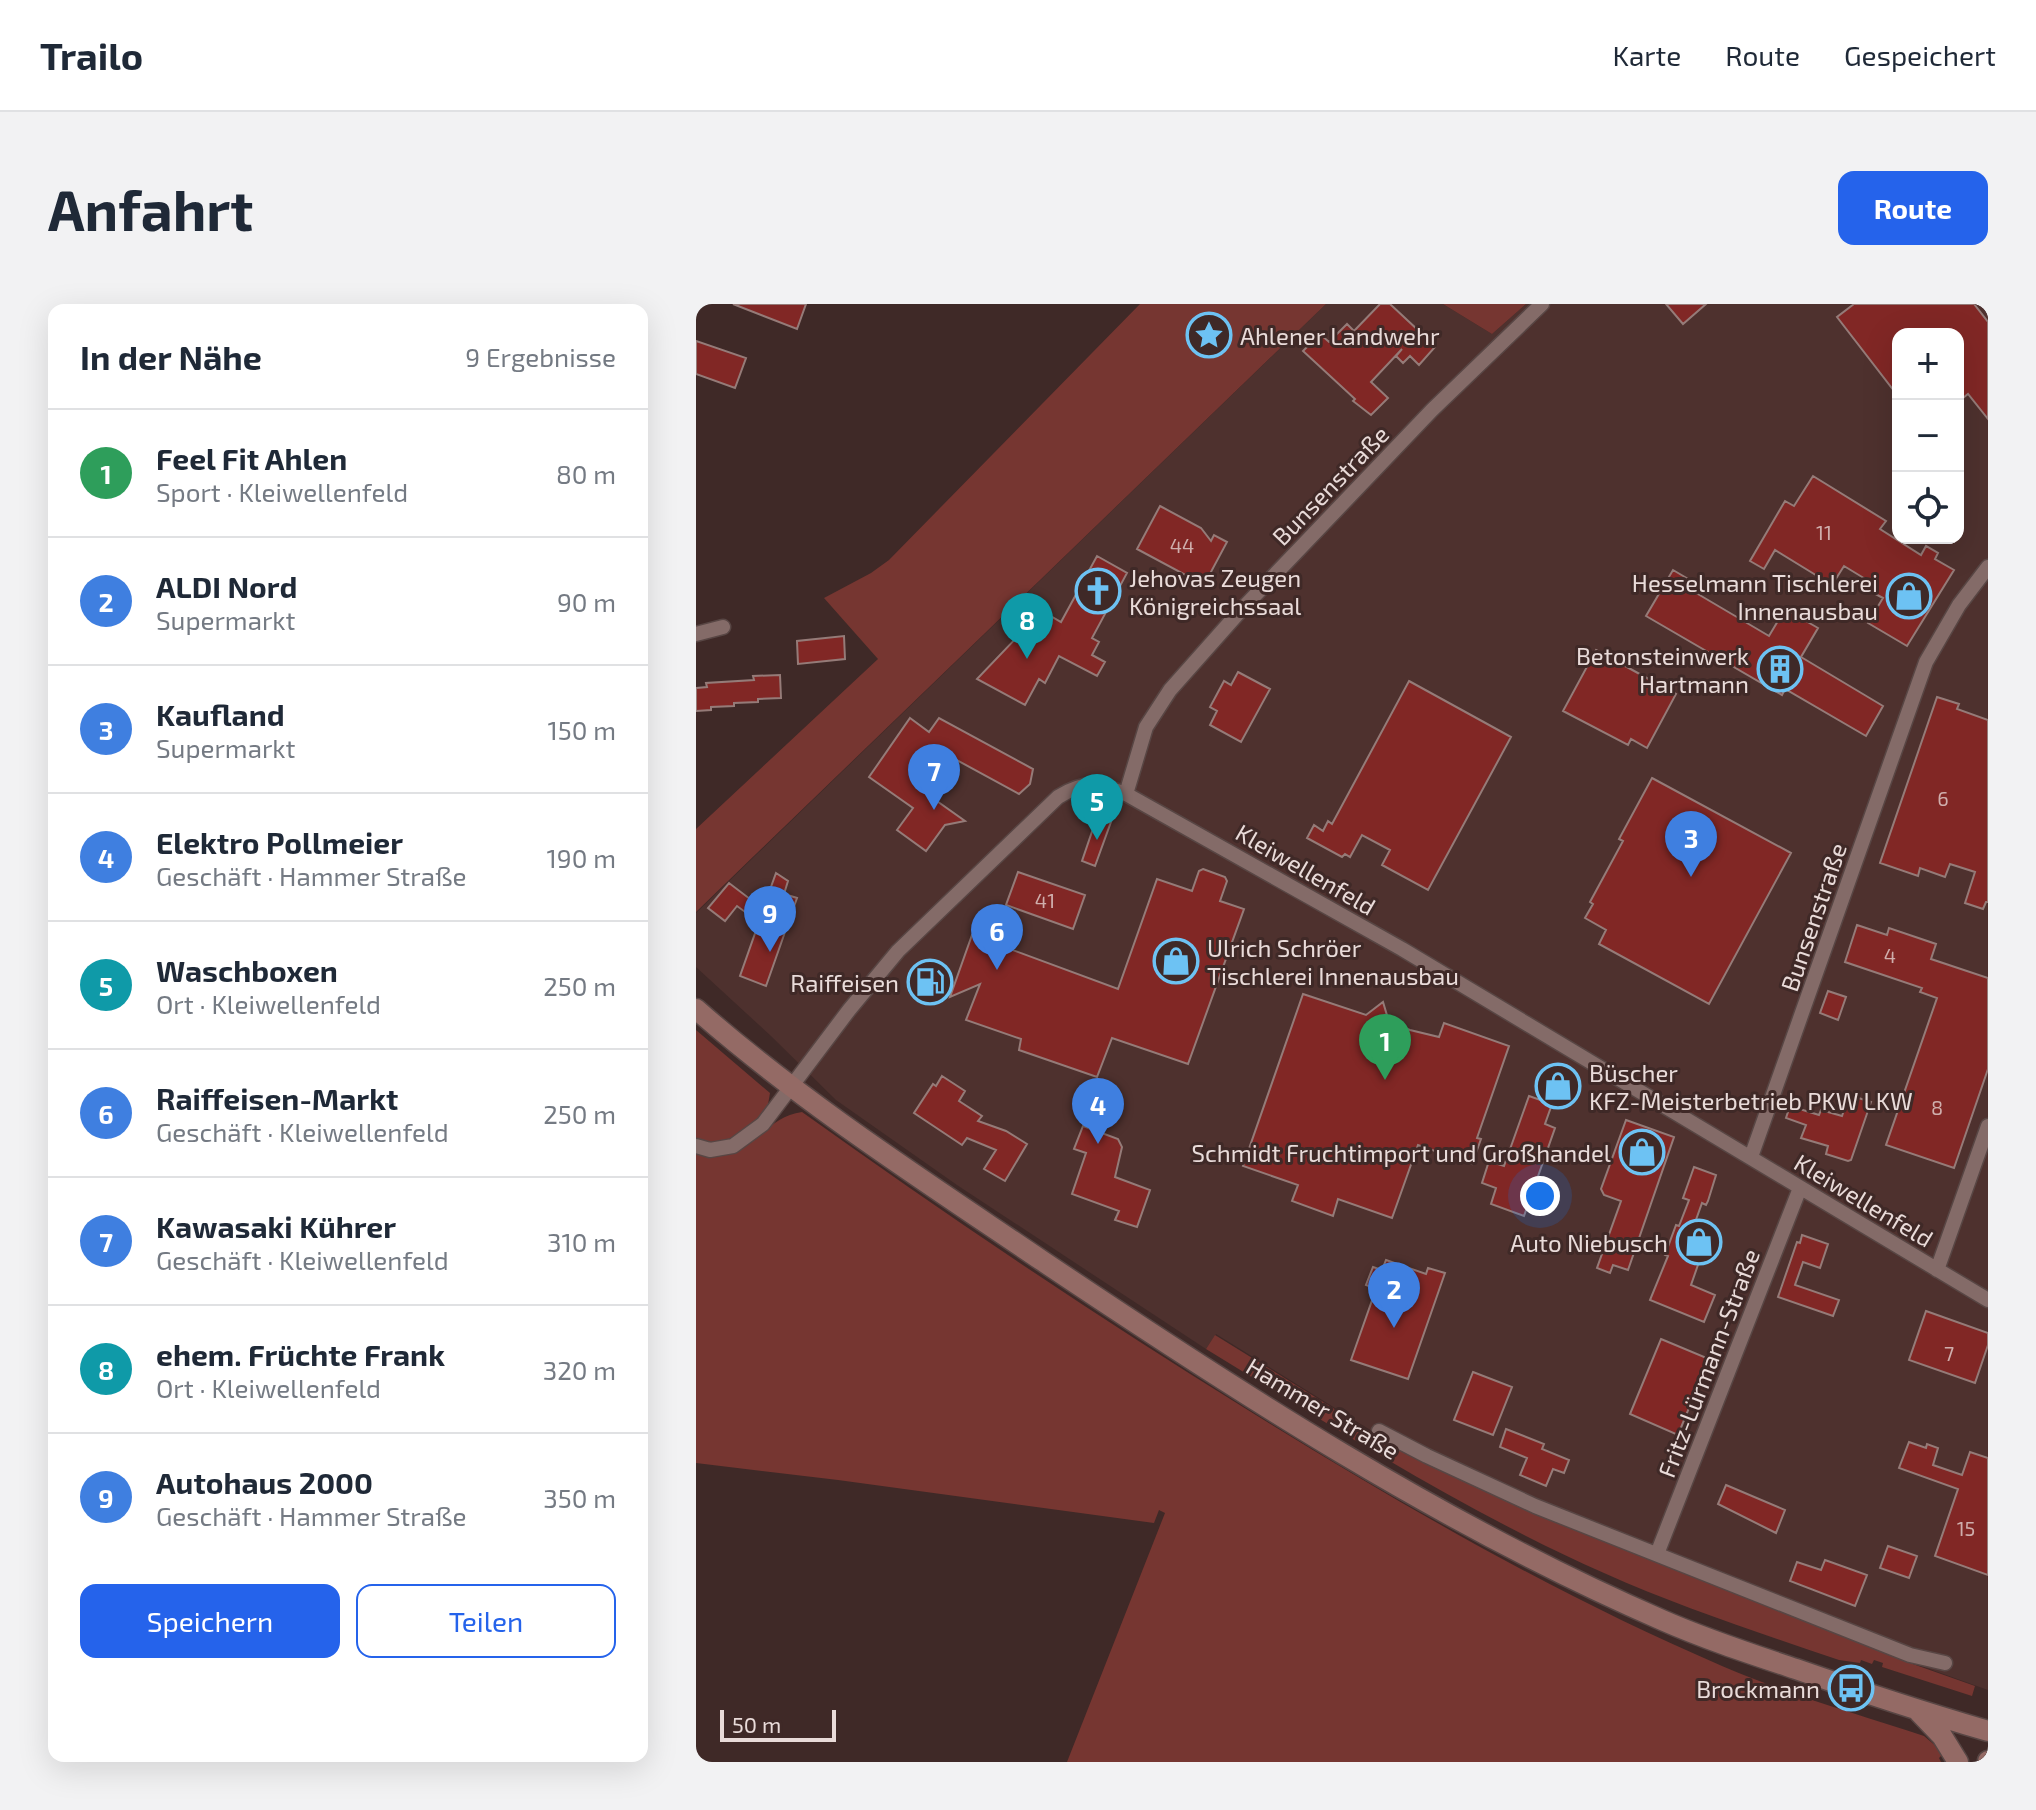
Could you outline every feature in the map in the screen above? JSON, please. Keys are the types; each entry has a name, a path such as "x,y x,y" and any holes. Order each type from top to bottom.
{"main road":[{"name":"Hammer Straße","path":"696,1009 792,1088 934,1188 1122,1313 1363,1464 1473,1527 1664,1621 1721,1643 1988,1731"},
{"path":"1916,1709 1942,1736 1958,1762"}],"street":[{"name":"Bunsenstraße","path":"1126,794 1146,727 1170,690 1241,610 1432,410 1542,304"},
{"name":"Bunsenstraße","path":"1751,1157 1926,662 1959,605 1988,567"},
{"path":"696,634 723,627"},
{"name":"Kleiwellenfeld","path":"696,1146 710,1150 733,1146 763,1124 898,951 1058,797 1078,785 1101,785 1126,794 1389,942 1988,1300"},
{"path":"1937,1270 1988,1126"},
{"name":"Fritz-Lürmann-Straße","path":"1657,1554 1800,1188"},
{"path":"1379,1431 1484,1483 1657,1554 1910,1655 1945,1663"}],"shaded area":[{"path":"1140,304 1326,304 696,912 696,829 878,659 824,598 889,560"},
{"path":"1326,304 1443,304 1492,334 1526,304 1988,304 1988,1690 1656,1560 1404,1451 1216,1334 1206,1349 957,1185 836,1100 696,967 696,913"},
{"path":"1443,304 1526,304 1492,334"},
{"path":"696,1030 770,1093 766,1110 759,1120 735,1137 715,1142 696,1139"},
{"path":"802,1112 965,1226 1131,1336 1418,1512 1598,1609 1722,1666 1797,1695 1924,1736 1944,1753 1939,1758 1941,1762 1067,1762 1165,1513 1159,1510 1154,1523 696,1463 696,1152 715,1155 730,1153 743,1148 787,1116"},
{"path":"1215,1335 1404,1452 1655,1561 1975,1686 1972,1696 1882,1667 1883,1663 1874,1660 1872,1664 1861,1660 1860,1663 1839,1660 1750,1630 1633,1585 1552,1549 1401,1468 1206,1349"}],"building":[{"path":"733,304 806,304 797,329"},
{"path":"1380,304 1390,304 1419,331 1421,329 1435,347 1419,365 1410,356 1403,363 1396,356 1402,349 1371,382 1388,398 1371,415 1303,351 1320,334 1329,342 1347,324 1354,331"},
{"path":"1666,304 1706,304 1683,324"},
{"path":"1854,304 1974,304 1988,322 1988,419 1968,394 1964,397 1964,328 1892,328 1892,388 1837,317"},
{"path":"696,341 746,358 735,388 696,374"},
{"path":"1813,476 1886,521 1880,529 1892,537 1892,544 1904,544 1921,555 1926,546 1938,553 1935,559 1954,570 1907,646 1868,623 1883,598 1868,590 1872,583 1844,566 1832,585 1775,550 1764,569 1750,561 1785,501 1794,506"},
{"path":"1160,506 1201,528 1211,541 1214,535 1227,542 1204,585 1137,549"},
{"path":"1097,556 1127,573 1092,638 1099,642 1092,655 1105,662 1097,676 1059,656 1045,683 1039,679 1025,705 977,679 1042,611 1061,622"},
{"name":"Betonsteinwerk Hartmann","path":"1673,570 1690,580 1686,587 1769,636 1785,609 1818,628 1801,657 1883,706 1866,736 1785,689 1782,695 1646,616"},
{"path":"844,636 845,659 798,664 797,641"},
{"path":"1596,650 1676,694 1647,748 1631,739 1628,745 1563,711"},
{"path":"1238,672 1270,689 1241,742 1210,725 1217,711 1210,707 1224,681 1231,685"},
{"path":"780,675 781,698 758,699 758,702 734,703 734,706 696,711 696,688 707,687 706,683"},
{"path":"1409,681 1511,737 1428,890 1382,865 1390,850 1362,835 1350,857 1345,854 1342,857 1307,838 1314,825 1323,831 1328,821 1332,824"},
{"path":"1937,697 1959,704 1957,709 1988,720 1988,902 1983,909 1965,903 1975,872 1950,864 1945,877 1920,868 1918,876 1880,863"},
{"path":"910,718 929,732 939,718 1033,769 1030,784 1019,794 953,758 927,794 965,821 945,825 926,851 897,830 913,808 869,777"},
{"path":"1652,778 1791,853 1709,1004 1599,944 1606,930 1585,918 1593,904 1590,902 1623,841 1619,839"},
{"path":"1098,814 1112,819 1095,866 1082,861"},
{"path":"1203,869 1225,877 1227,881 1220,901 1244,909 1188,1064 1112,1038 1097,1077 1019,1050 1021,1039 966,1020 980,984 950,997 972,935 1118,989 1157,879 1192,891 1199,871"},
{"path":"1018,872 1085,895 1073,929 1006,905"},
{"path":"776,873 788,881 784,894 797,898 766,986 740,976 759,922 737,906 725,921 708,908 729,883 763,909"},
{"path":"1857,925 1887,935 1889,928 1936,944 1931,959 1988,978 1988,1069 1954,1168 1886,1145 1937,998 1920,992 1922,988 1845,962"},
{"name":"Raiffeisen","path":"932,961 950,977 928,1002 910,986"},
{"path":"1828,991 1846,997 1838,1020 1820,1013"},
{"path":"1303,994 1366,1015 1383,1002 1389,1022 1410,1030 1439,1037 1444,1023 1509,1046 1477,1138 1481,1139 1472,1164 1418,1145 1392,1218 1338,1199 1333,1216 1292,1201 1298,1185 1243,1166"},
{"name":"Büscher KFZ-Meisterbetrieb PKW LKW","path":"1553,1070 1573,1077 1563,1103 1544,1096"},
{"path":"942,1076 965,1091 959,1101 982,1116 978,1121 1006,1131 1027,1144 1005,1181 984,1169 996,1150 967,1138 962,1145 914,1113"},
{"path":"1849,1095 1871,1102 1851,1160 1826,1154 1828,1146 1801,1138 1806,1125 1786,1118 1790,1106 1819,1115 1821,1110 1842,1116"},
{"path":"1529,1096 1552,1104 1545,1124 1555,1128 1524,1216 1491,1204 1496,1188 1482,1183 1489,1161 1504,1166"},
{"path":"1626,1120 1674,1137 1628,1270 1613,1265 1610,1273 1597,1268 1621,1201 1604,1195 1601,1189"},
{"path":"1083,1126 1118,1139 1122,1147 1115,1177 1150,1190 1137,1227 1115,1220 1119,1211 1072,1194 1086,1153 1074,1149"},
{"path":"1694,1167 1716,1175 1708,1201 1706,1205 1702,1203 1692,1231 1708,1236 1691,1285 1715,1295 1704,1322 1650,1300 1668,1256 1665,1255 1676,1225 1679,1226 1689,1200 1683,1198"},
{"path":"1802,1235 1828,1244 1820,1268 1803,1262 1795,1285 1839,1300 1833,1316 1778,1297"},
{"path":"1386,1260 1426,1274 1428,1268 1445,1273 1408,1379 1351,1360 1376,1289 1366,1285 1373,1267 1382,1270"},
{"path":"1926,1311 1988,1333 1988,1345 1975,1383 1909,1360"},
{"path":"1661,1339 1709,1359 1678,1435 1630,1414"},
{"path":"1473,1372 1512,1387 1493,1435 1454,1420"},
{"path":"1506,1429 1544,1444 1542,1449 1569,1460 1564,1473 1553,1469 1546,1486 1520,1475 1527,1458 1500,1447"},
{"path":"1909,1442 1926,1448 1927,1444 1938,1448 1933,1465 1962,1475 1970,1452 1988,1458 1988,1575 1935,1556 1958,1489 1899,1468"},
{"path":"1726,1485 1785,1510 1776,1533 1718,1504"},
{"path":"1888,1546 1917,1556 1909,1578 1880,1568"},
{"path":"1825,1560 1867,1575 1855,1606 1790,1581 1797,1562 1821,1570"}],"place":[{"name":"Ahlener Landwehr","path":"1209,335"},
{"name":"Jehovas Zeugen Königreichssaal","path":"1098,591"},
{"name":"Hesselmann Tischlerei Innenausbau","path":"1909,596"},
{"name":"ehem. Früchte Frank","path":"1027,659"},
{"name":"Betonsteinwerk Hartmann","path":"1780,669"},
{"name":"Kawasaki Kührer","path":"934,810"},
{"name":"Waschboxen","path":"1097,840"},
{"name":"Kaufland","path":"1691,877"},
{"name":"Autohaus 2000","path":"770,952"},
{"name":"Ulrich Schröer Tischlerei Innenausbau","path":"1176,961"},
{"name":"Raiffeisen-Markt","path":"997,970"},
{"name":"Raiffeisen","path":"930,982"},
{"name":"Feel Fit Ahlen","path":"1385,1080"},
{"name":"Büscher KFZ-Meisterbetrieb PKW LKW","path":"1558,1086"},
{"name":"Elektro Pollmeier","path":"1098,1144"},
{"name":"Schmidt Fruchtimport und Großhandel","path":"1642,1152"},
{"name":"Auto Niebusch","path":"1699,1242"},
{"name":"ALDI Nord","path":"1394,1328"},
{"name":"Brockmann","path":"1851,1688"}]}
